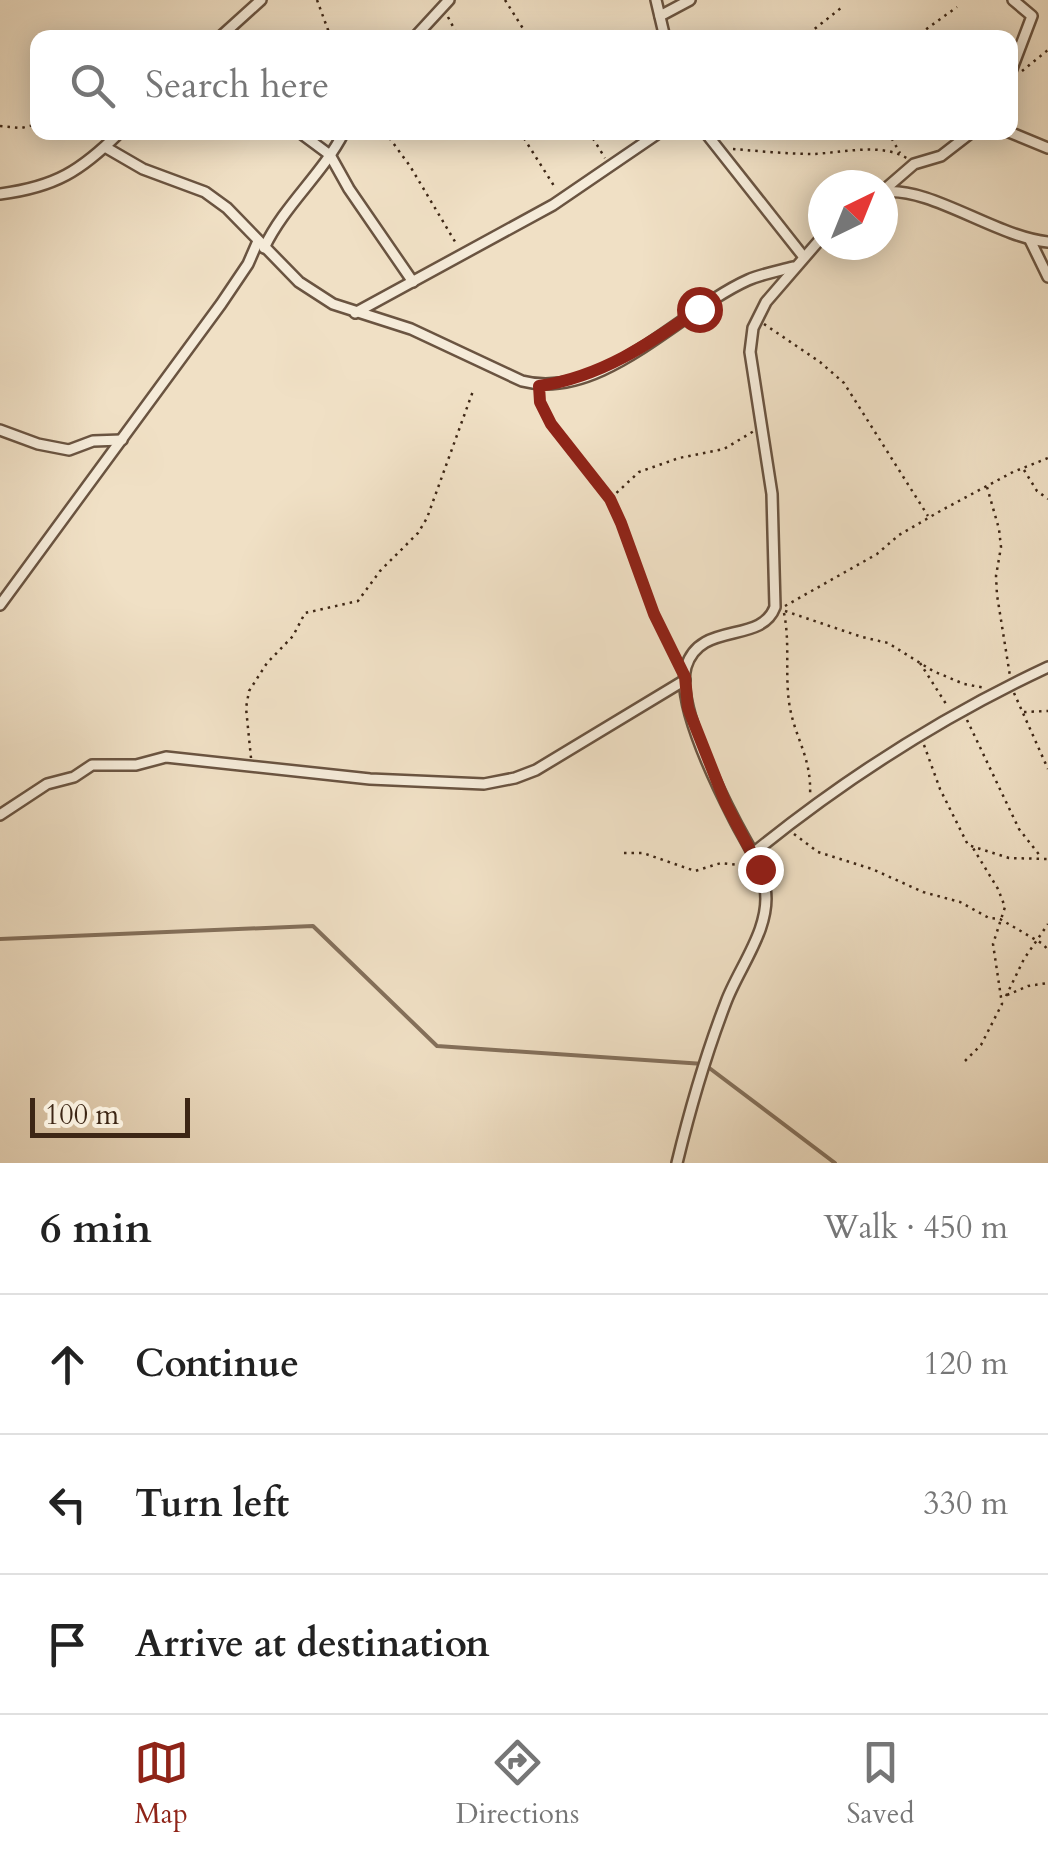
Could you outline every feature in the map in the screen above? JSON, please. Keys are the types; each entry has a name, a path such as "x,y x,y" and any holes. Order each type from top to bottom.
{"street":[{"path":"227,30 262,0"},
{"path":"656,0 663,30"},
{"path":"660,16 690,0"},
{"path":"1013,0 1032,16 1018,63"},
{"path":"422,30 446,4"},
{"path":"1018,136 1048,148"},
{"path":"0,194 34,190 56,182 112,140"},
{"path":"310,140 330,154 413,282"},
{"path":"0,605 339,140"},
{"path":"356,313 562,199 649,140"},
{"path":"711,140 803,256"},
{"path":"898,178 914,164 941,156 962,140"},
{"path":"105,148 143,169 205,192 227,208 299,282 333,304 411,329 539,386 612,366 750,279 795,266"},
{"path":"898,191 1030,240 1048,242"},
{"path":"1030,240 1048,277"},
{"path":"677,1163 704,1064 727,999 757,936 766,893 760,869 726,804 688,708 685,679 694,652 707,641 757,628 776,608 772,494 750,352 757,320 766,302 808,251"},
{"path":"0,430 69,450 93,441 122,440"},
{"path":"752,854 809,807 921,734 1048,667"},
{"path":"0,815 47,784 74,777 92,765 136,766 166,757 434,784 484,784 515,778 568,753 685,679"}],"path":[{"path":"318,0 328,30"},
{"path":"505,0 524,30"},
{"path":"446,4 457,30"},
{"path":"925,30 957,7"},
{"path":"813,30 841,8"},
{"path":"1018,71 1048,50"},
{"path":"0,126 30,126"},
{"path":"390,140 464,255"},
{"path":"525,140 562,199"},
{"path":"594,140 611,167"},
{"path":"893,140 901,154 914,164"},
{"path":"717,148 901,154"},
{"path":"757,320 844,383 928,518"},
{"path":"539,386 540,402 551,424 610,499 654,614 685,679"},
{"path":"252,764 246,708 257,676 288,642 305,613 358,601 418,532 433,504 452,441 474,391"},
{"path":"610,499 639,472 679,458 724,450 762,425"},
{"path":"809,807 811,778 808,756 797,734 789,702 782,608 877,554 928,518 1048,458"},
{"path":"1023,468 1036,491 1048,499"},
{"path":"986,486 999,528 996,595 1009,686 1048,769"},
{"path":"784,610 888,642 964,684 1009,686"},
{"path":"920,662 958,714 1019,829 1045,859"},
{"path":"1023,712 1048,711"},
{"path":"921,734 940,789 968,845 1004,900 993,944 1004,998"},
{"path":"785,827 818,852 1000,919 1048,950"},
{"path":"972,848 1010,858 1045,859"},
{"path":"624,854 643,853 696,870 721,862 760,869"},
{"path":"965,1061 988,1035 1004,998 1048,924"},
{"path":"1004,998 1028,986 1048,983"}],"waterway":[{"path":"0,939 313,926 437,1046 704,1064 835,1163"}],"route":[{"path":"699,309 612,366 539,386 540,402 551,424 610,499 654,614 685,677 688,708 726,804 760,869"}]}
